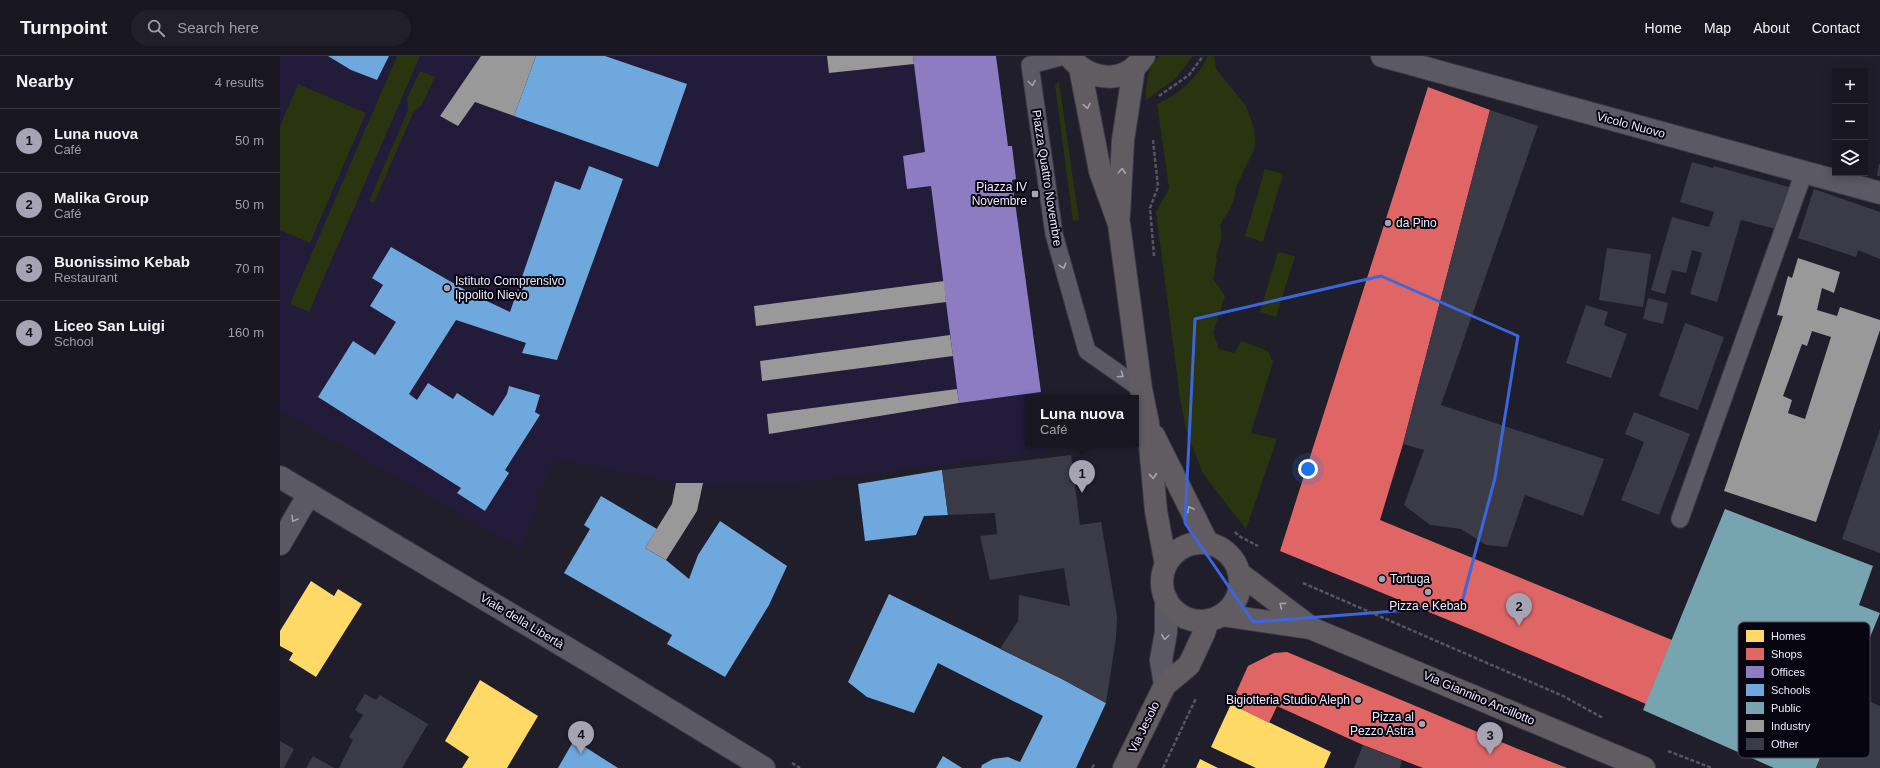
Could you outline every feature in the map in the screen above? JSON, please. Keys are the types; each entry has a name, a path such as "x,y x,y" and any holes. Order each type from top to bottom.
{"street":[{"name":"Vicolo Nuovo","path":"1382,56 1880,193"},
{"path":"1071,60 1093,75 1107,77 1122,74 1139,62"},
{"path":"1071,60 1100,171 1119,224"},
{"path":"1139,62 1123,140 1119,224 1141,390 1148,423 1156,511 1166,565 1162,581 1166,598 1166,632 1161,660 1165,685"},
{"path":"1148,423 1208,544"},
{"name":"Viale della Libertà","path":"280,477 592,663 764,768"},
{"path":"280,544 309,494"},
{"path":"1166,565 1176,553 1186,546 1192,544 1208,544 1225,551 1232,557 1239,574 1239,591 1237,599 1230,609 1215,618 1201,621 1186,618 1174,610 1166,598"},
{"name":"Via Giannino Ancillotto","path":"1239,574 1313,629 1644,768"},
{"name":"Via Giannino Ancillotto","path":"1215,618 1313,629"},
{"name":"Via Jesolo","path":"1124,768 1165,685 1189,665 1204,633 1215,618"}],"lane":[{"name":"Piazza Quattro Novembre","path":"1071,60 1030,65 1054,234 1087,351 1141,390"},
{"path":"1680,519 1804,172"}],"path":[{"path":"1156,98 1176,86 1189,75 1203,56"},
{"path":"1153,133 1158,187 1150,208 1155,263"},
{"path":"1234,530 1239,536 1258,546"},
{"path":"1299,582 1563,696 1595,712 1607,721"},
{"path":"1163,768 1197,696"},
{"path":"1661,748 1712,768"}],"highlighted area":[{"path":"1381,276 1518,336 1495,478 1461,606 1253,622 1185,523 1195,319"}],"shaded area":[{"path":"280,56 996,56 1008,146 1012,146 1016,179 1012,180 1042,395 1025,395 1025,447 1048,447 1049,451 791,484 676,483 553,458 521,549 280,410"}],"green space":[{"path":"397,56 420,56 309,312 290,304"},
{"path":"1159,56 1193,56 1175,79 1146,100 1147,82 1150,71 1155,60"},
{"path":"1208,56 1214,56 1216,69 1246,106 1254,128 1255,141 1254,150 1236,187 1234,199 1230,209 1220,225 1222,237 1216,256 1217,259 1213,279 1225,296 1213,333 1219,349 1234,353 1242,341 1268,351 1273,362 1251,433 1277,439 1246,529 1203,474 1186,430 1180,398 1156,212 1169,188 1157,104 1173,95 1187,84 1199,71"},
{"path":"420,71 435,77 422,104 413,113 374,203 369,201 408,110 407,98"},
{"path":"1059,82 1079,220 1073,221 1055,85"},
{"path":"298,84 366,113 310,243 280,230 280,126"},
{"path":"1265,169 1283,174 1263,242 1245,236"},
{"path":"1278,252 1295,256 1276,317 1260,312"}],"building: Homes":[{"path":"311,581 334,596 338,589 362,604 316,677 289,660 293,653 280,646 280,631"},
{"path":"480,680 538,716 507,768 462,768 469,757 445,741"},
{"path":"1231,704 1331,752 1324,768 1256,768 1211,747"},
{"path":"1200,759 1218,768 1196,768"}],"building: Shops":[{"path":"1428,87 1490,110 1403,444 1380,520 1672,640 1646,704 1480,633 1280,551"},
{"path":"1287,652 1518,749 1567,768 1423,768 1363,745 1277,706 1269,723 1231,704 1248,666 1274,653"}],"building: Offices":[{"path":"913,56 996,56 1008,146 1012,146 1016,179 1012,180 1041,392 959,403 931,186 907,189 903,156 925,152"}],"building: Schools":[{"path":"328,56 389,56 377,80 351,70"},
{"path":"536,56 605,56 687,84 658,167 514,116"},
{"path":"589,166 623,179 557,360 522,353 526,343 456,320 409,394 417,400 428,383 453,399 457,393 493,416 507,394 509,386 540,395 535,412 540,415 505,470 509,473 485,511 457,493 461,488 318,397 353,341 375,355 396,322 370,306 383,285 372,278 391,247 472,294 510,312 555,181 580,190"},
{"path":"942,470 948,515 924,516 916,535 865,541 858,484"},
{"path":"601,496 657,529 645,548 666,560 689,579 698,555 720,521 787,566 769,605 725,677 667,644 672,635 564,573 590,529 584,525"},
{"path":"889,594 1062,679 1106,703 1076,768 981,768 982,765 993,759 1008,757 1020,762 1043,716 938,663 914,713 867,697 848,682"},
{"path":"574,740 618,768 558,768"},
{"path":"943,756 962,768 936,768"}],"building: Public":[{"path":"1725,509 1873,566 1859,605 1880,613 1870,637 1870,622 1738,622 1738,752 1643,710"},
{"path":"1751,758 1820,758 1816,768 1774,768"}],"building: Industry":[{"path":"481,56 536,56 514,116 475,102 458,126 440,116"},
{"path":"827,56 913,56 914,64 829,73"},
{"path":"1798,258 1840,272 1834,293 1822,288 1817,310 1837,316 1840,307 1880,320 1880,330 1816,522 1724,491 1783,316 1777,315 1788,276 1792,278","holes":["1812,331 1831,337 1805,419 1788,413 1792,400 1783,396 1802,344 1807,346"]},
{"path":"944,281 946,302 756,326 754,306"},
{"path":"950,335 953,356 762,381 760,361"},
{"path":"957,389 959,403 769,434 767,414"},
{"path":"676,483 703,483 697,511 666,560 645,548 672,504"}],"building: Other":[{"path":"1490,110 1538,126 1441,405 1604,459 1583,516 1525,495 1507,547 1486,545 1461,529 1430,525 1404,505 1424,450 1403,444"},
{"path":"1692,162 1713,168 1714,166 1792,188 1780,230 1741,220 1717,302 1690,294 1702,253 1692,250 1686,273 1672,270 1665,294 1651,290 1672,217 1709,227 1714,212 1680,202"},
{"path":"1879,164 1880,176 1877,176"},
{"path":"1814,189 1880,212 1880,259 1858,250 1856,257 1798,238"},
{"path":"1607,248 1651,254 1643,307 1599,300"},
{"path":"1648,298 1668,303 1663,324 1643,319"},
{"path":"1586,305 1608,312 1604,325 1627,334 1611,378 1566,363"},
{"path":"1685,323 1724,337 1698,410 1659,396"},
{"path":"1634,412 1690,434 1659,515 1621,500 1644,442 1625,434"},
{"path":"1880,429 1880,553 1842,539"},
{"path":"1071,455 1080,525 1101,522 1117,616 1116,638 1106,703 1062,679 1000,649 1018,621 1019,595 1070,606 1064,568 990,580 980,536 997,534 995,513 948,515 942,470"},
{"path":"365,694 376,700 380,695 428,724 402,768 339,768 353,740 349,737 363,715 355,710"},
{"path":"1870,701 1880,706 1880,768 1816,768 1820,758 1870,758"},
{"path":"280,741 294,749 284,768 280,768"},
{"path":"1363,745 1402,760 1400,768 1354,768"},
{"path":"313,756 334,768 306,768"}],"place":[{"name":"Piazza IV Novembre","path":"1035,194"},
{"name":"da Pino","path":"1388,223"},
{"name":"Istituto Comprensivo Ippolito Nievo","path":"447,288"},
{"name":"Luna nuova","path":"1082,493"},
{"name":"Tortuga","path":"1382,579"},
{"name":"Pizza e Kebab","path":"1428,592"},
{"name":"Malika Group","path":"1519,626"},
{"name":"Bigiotteria Studio Aleph","path":"1358,700"},
{"name":"Pizza al Pezzo Astra","path":"1422,724"},
{"name":"Liceo San Luigi","path":"581,754"},
{"name":"Buonissimo Kebab","path":"1490,755"}]}
